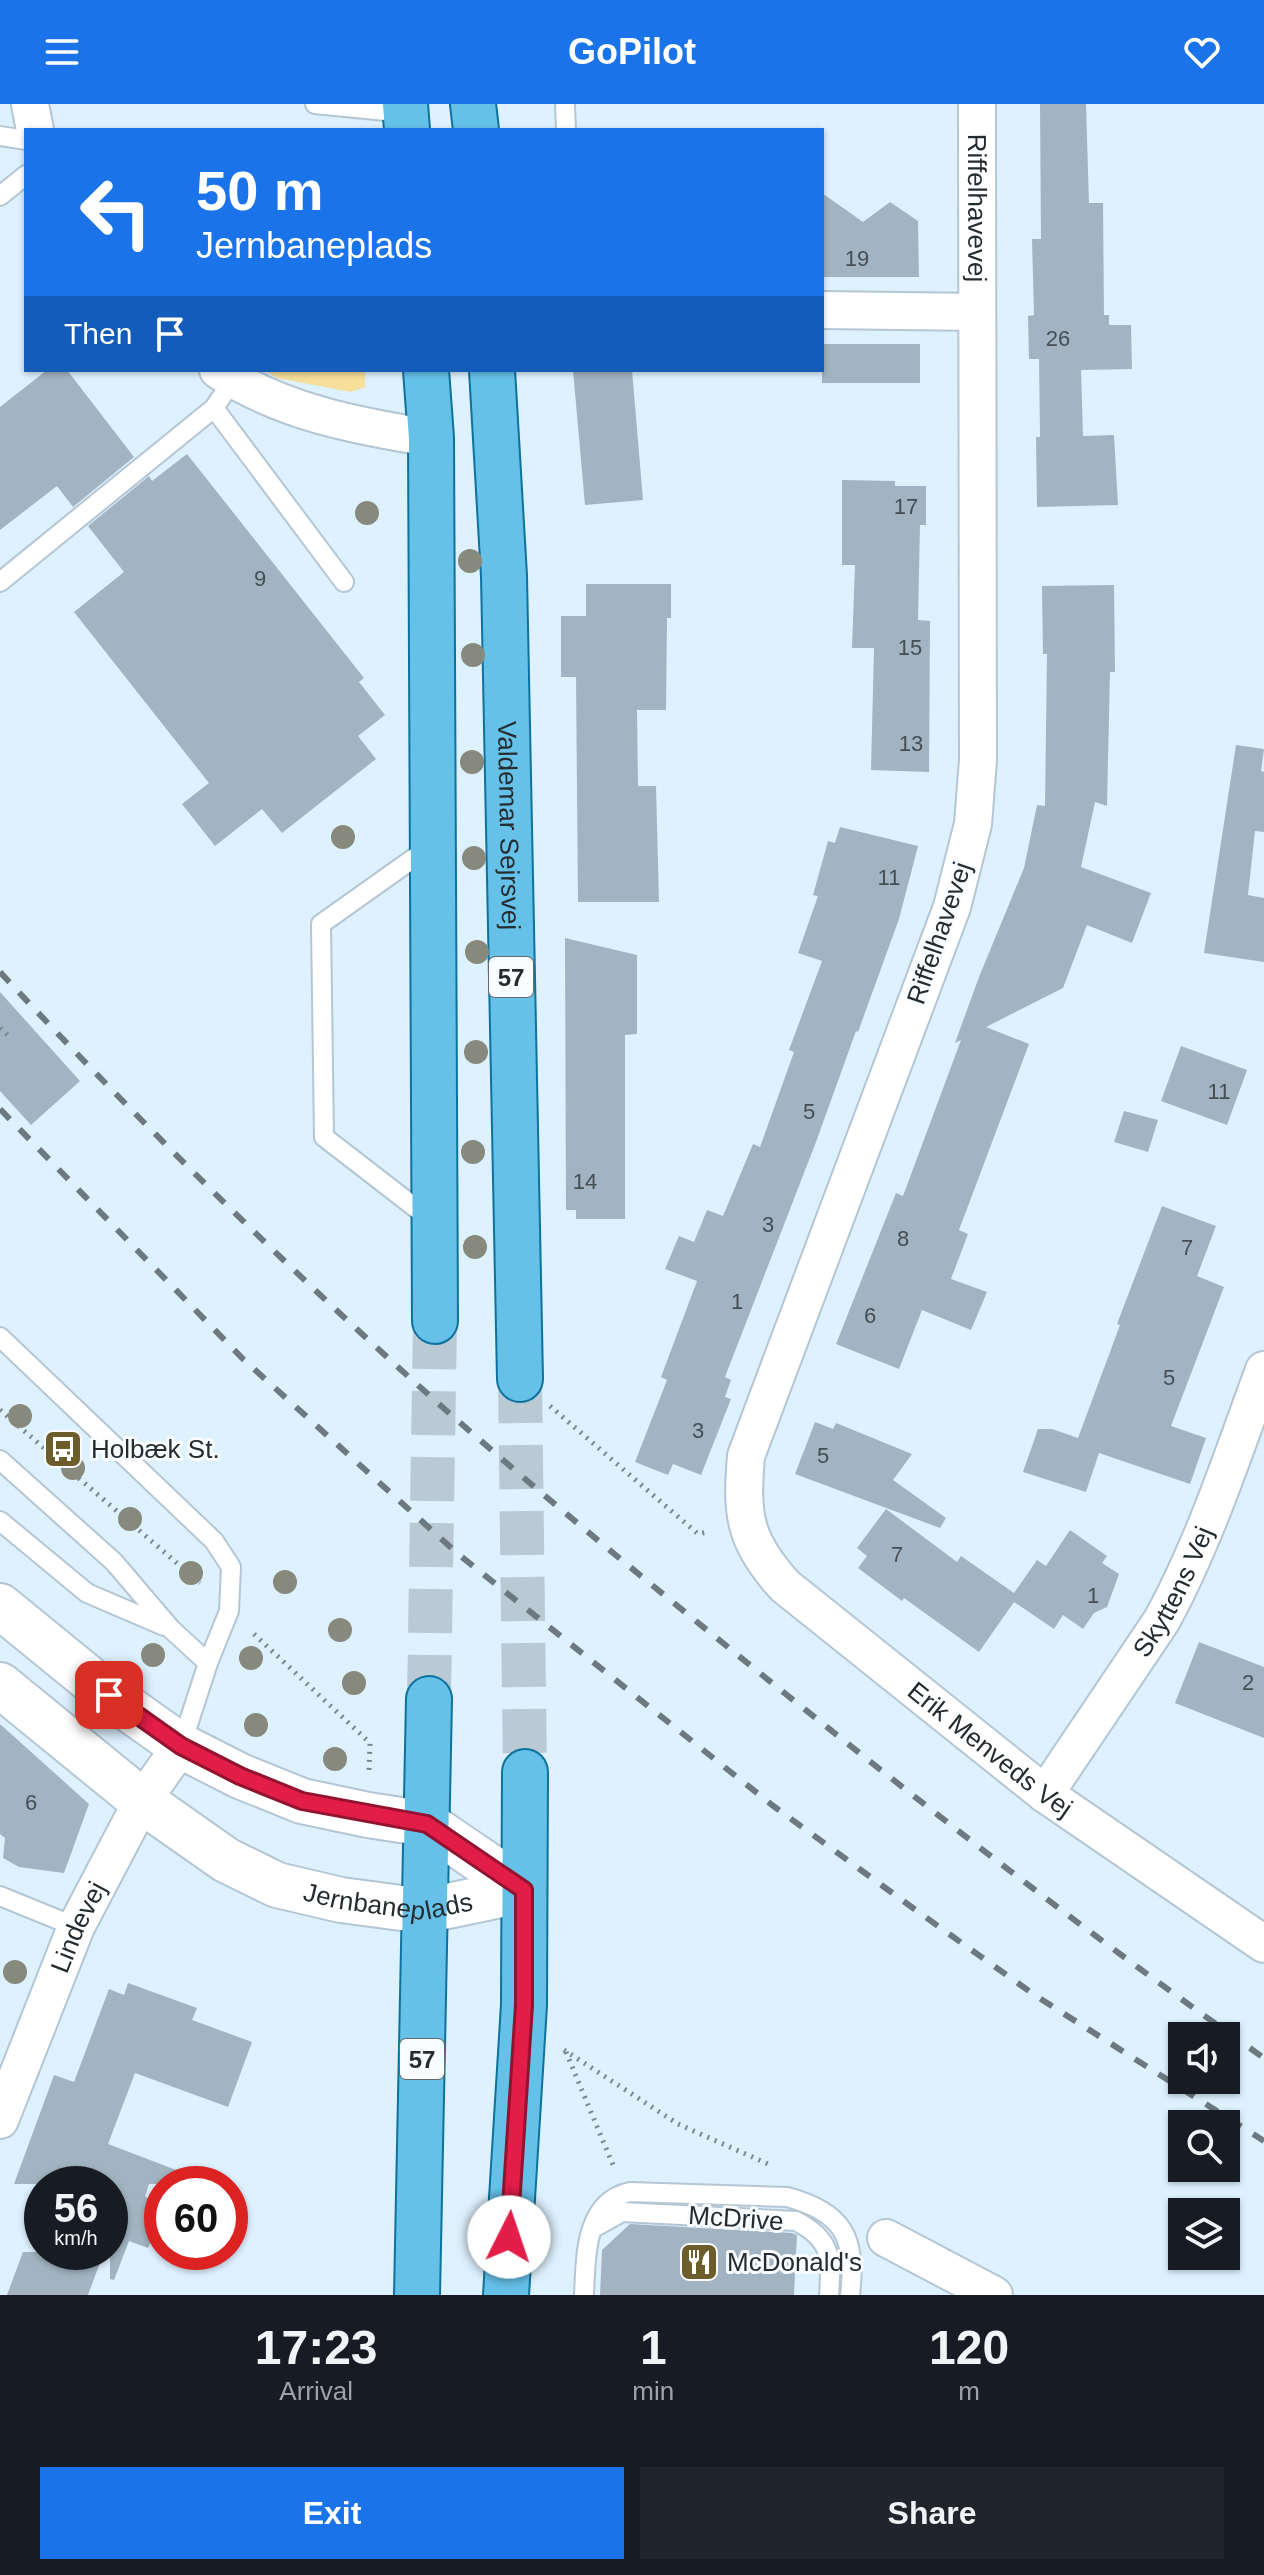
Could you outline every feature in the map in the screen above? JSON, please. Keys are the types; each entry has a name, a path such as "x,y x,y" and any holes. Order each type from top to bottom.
{"main road":[{"path":"473,104 476,128"},
{"path":"426,372 431,438 435,1321"},
{"name":"Valdemar Sejrsvej","path":"492,372 504,576 520,1379"},
{"name":"57","path":"417,2295 429,1699"},
{"path":"506,2295 524,2005 525,1772"}],"street":[{"path":"30,104 35,128"},
{"name":"Riffelhavevej","path":"746,1525 743,1491 746,1456 952,907 971,834 978,760 977,104"},
{"name":"Riffelhavevej","path":"824,310 977,312"},
{"path":"222,386 293,408 387,431 431,438"},
{"name":"Skyttens Vej","path":"1045,1794 1174,1599 1224,1479 1264,1370"},
{"name":"Erik Menveds Vej","path":"746,1525 759,1553 785,1586 1045,1794 1264,1944"},
{"name":"Jernbaneplads","path":"0,1606 109,1695 181,1746 240,1776 302,1801 427,1824 524,1890"},
{"name":"Jernbaneplads","path":"0,1685 142,1801 226,1860 277,1885 341,1900 424,1911 524,1890"},
{"name":"Lindevej","path":"3,2105 76,1927 142,1801 181,1746"},
{"path":"886,2238 994,2295"}],"lane":[{"path":"315,104 406,116"},
{"path":"565,104 566,128"},
{"path":"0,136 24,140"},
{"path":"0,196 24,177"},
{"path":"0,582 222,386 344,582"},
{"path":"433,844 321,924 324,1137 436,1223"},
{"path":"0,1337 214,1541 231,1567 229,1611 181,1746"},
{"path":"0,1460 114,1562 171,1629 208,1663"},
{"path":"0,1521 87,1593 171,1629"},
{"path":"0,1896 76,1927"},
{"path":"584,2295 587,2243 592,2229 607,2202 624,2193 787,2197 802,2201 820,2210 849,2239 852,2258 850,2295"},
{"name":"McDrive","path":"592,2229 622,2212 796,2221 815,2231 826,2244 829,2295"}],"path":[{"path":"0,1028 10,1037"},
{"path":"520,1379 685,1524"},
{"path":"0,1410 209,1591 370,1743 368,1815"},
{"path":"556,2040 566,2051 678,2124 780,2170"},
{"path":"566,2051 608,2158 624,2183 624,2193"}],"shaded area":[{"path":"267,372 365,372 365,387 351,392 277,378"}],"building":[{"path":"1040,104 1086,104 1089,203 1103,203 1104,315 1109,315 1109,325 1131,325 1132,369 1081,370 1083,436 1114,435 1118,505 1037,507 1039,359 1029,359 1028,316 1034,315 1032,239 1041,239"},
{"path":"824,194 863,222 890,202 918,221 919,277 824,277"},
{"path":"824,344 920,344 920,383 822,383"},
{"path":"44,372 69,372 134,457 73,507 57,486 0,530 0,407"},
{"path":"573,372 632,372 643,500 585,505"},
{"path":"187,454 364,678 359,682 385,715 358,736 376,759 282,833 262,809 215,846 182,804 209,783 74,612 124,572 88,526 149,476 152,481"},
{"path":"842,480 895,481 895,486 926,486 926,525 920,525 918,620 930,621 929,772 871,770 874,648 852,648 855,565 842,565"},
{"path":"586,584 671,584 671,618 667,618 666,710 637,710 638,786 656,786 659,902 578,902 576,677 561,677 561,616 586,616"},
{"path":"1114,585 1115,672 1110,672 1107,806 1095,802 1081,867 1151,893 1132,943 1087,925 1063,988 986,1027 1029,1044 959,1230 968,1234 951,1279 987,1292 971,1330 922,1310 899,1369 836,1344 896,1193 903,1196 961,1040 955,1043 979,977 1024,868 1037,805 1045,806 1047,654 1043,654 1042,586"},
{"path":"1236,745 1264,749 1261,771 1264,772 1264,832 1255,831 1248,895 1264,898 1264,962 1204,953"},
{"path":"840,827 918,846 899,919 725,1377 731,1380 725,1397 731,1399 701,1475 673,1464 668,1475 635,1462 667,1380 661,1377 697,1281 665,1269 679,1236 694,1242 707,1210 723,1216 753,1144 760,1147 794,1052 789,1050 822,961 798,953 818,896 813,895 828,841 835,843"},
{"path":"565,938 637,955 637,1034 625,1035 625,1219 576,1219 576,1210 566,1210"},
{"path":"0,992 80,1081 31,1125 0,1091"},
{"path":"1181,1046 1247,1070 1227,1125 1161,1101"},
{"path":"1124,1111 1158,1120 1148,1152 1114,1142"},
{"path":"1162,1206 1216,1226 1197,1276 1224,1287 1171,1426 1206,1438 1190,1484 1099,1453 1086,1492 1023,1472 1038,1429 1052,1429 1078,1438"},
{"path":"815,1422 833,1429 836,1423 912,1454 893,1480 946,1518 940,1528 795,1474"},
{"path":"886,1509 957,1562 961,1556 1014,1593 1037,1560 1046,1566 1070,1530 1107,1556 1102,1563 1119,1574 1107,1607 1094,1613 1083,1629 1063,1615 1054,1629 1014,1602 979,1652 858,1568 867,1556 857,1548"},
{"path":"1199,1642 1264,1667 1264,1738 1175,1703"},
{"path":"0,1724 89,1804 64,1873 19,1867 3,1858 5,1838 0,1834"},
{"path":"128,1983 197,2008 192,2020 252,2042 228,2107 135,2073 108,2144 166,2166 144,2166 144,2247 129,2241 128,2244 128,2166 24,2166 24,2184 14,2184 54,2075 74,2082 109,1989 124,1995"},
{"name":"McDonald's","path":"630,2224 797,2235 794,2295 600,2295 602,2250"},
{"path":"23,2252 24,2270 97,2270 88,2295 7,2295"},
{"path":"110,2270 118,2270 114,2280 110,2279"}],"tunnel":[{"path":"429,1699 435,1321"},
{"path":"520,1379 525,1772"}],"railway":[{"path":"0,972 246,1223 399,1368 492,1450 681,1609 897,1783 1078,1923 1264,2058"},
{"path":"0,1109 243,1359 458,1554 772,1805 917,1911 1036,1996 1264,2141"}],"place":[{"name":"Holbæk St.","path":"63,1449"},
{"name":"McDonald's","path":"699,2262"}],"route":[{"path":"109,1695 181,1746 240,1776 302,1801 427,1824 524,1890 524,2005 509,2237"}]}
